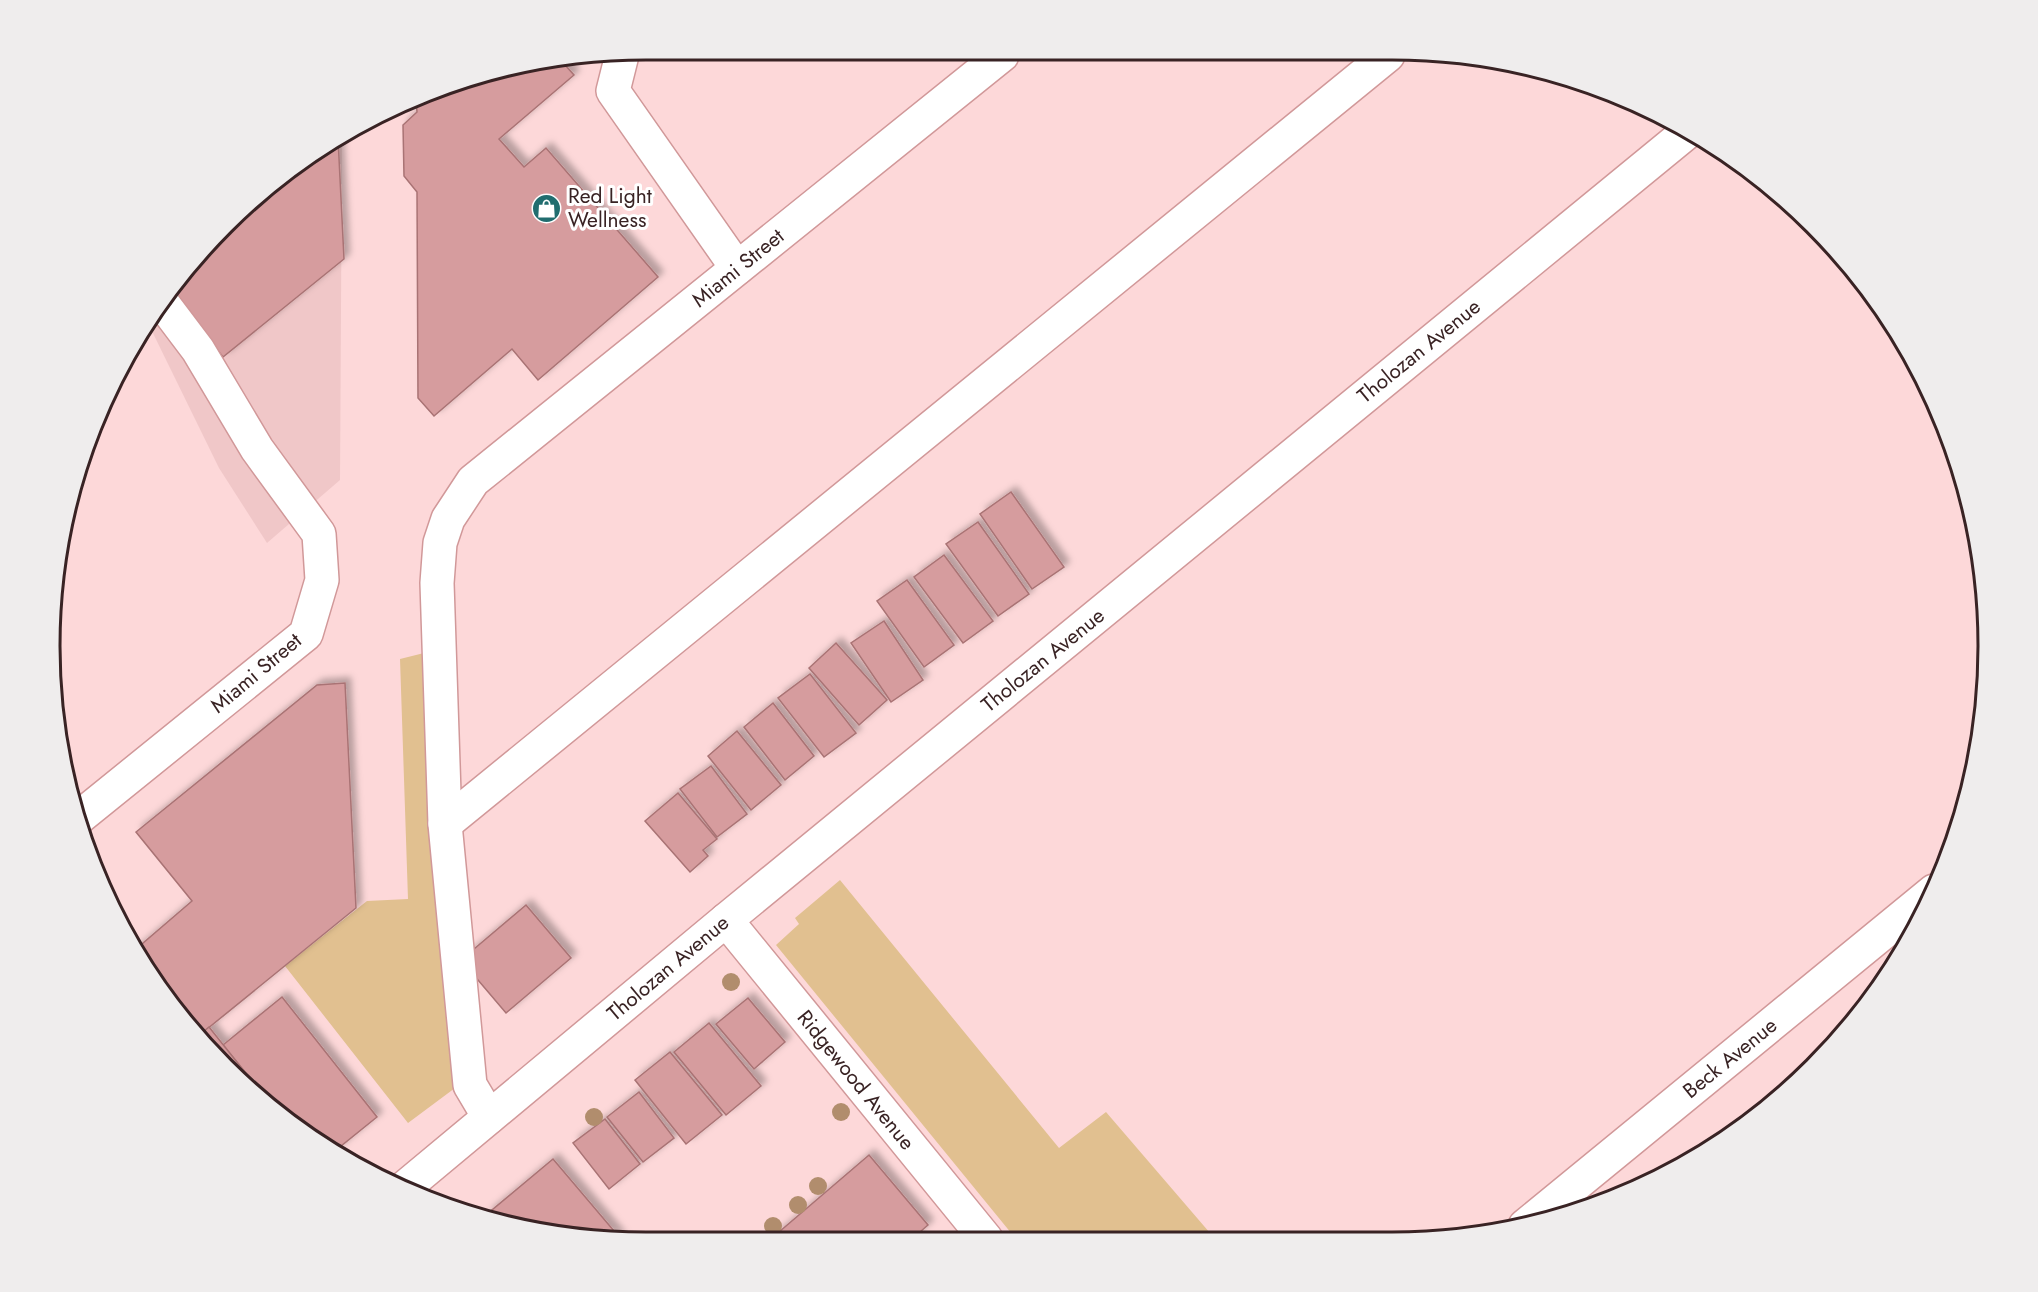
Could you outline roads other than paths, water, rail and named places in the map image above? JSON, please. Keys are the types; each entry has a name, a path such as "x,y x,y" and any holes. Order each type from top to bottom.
{"street":[{"name":"Miami Street","path":"489,1117 470,1085 445,824 437,583 440,543 448,519 473,481 996,60"},
{"path":"445,824 1382,60"},
{"path":"621,61 613,91 737,268"},
{"name":"Tholozan Avenue","path":"410,1182 726,920 1681,137"},
{"name":"Miami Street","path":"85,813 306,634 322,580 319,534 257,449 198,351 167,309"},
{"name":"Beck Avenue","path":"1543,1212 1919,904"},
{"name":"Ridgewood Avenue","path":"726,920 980,1232"}],"place":[{"name":"Red Light Wellness","path":"547,208"}]}
